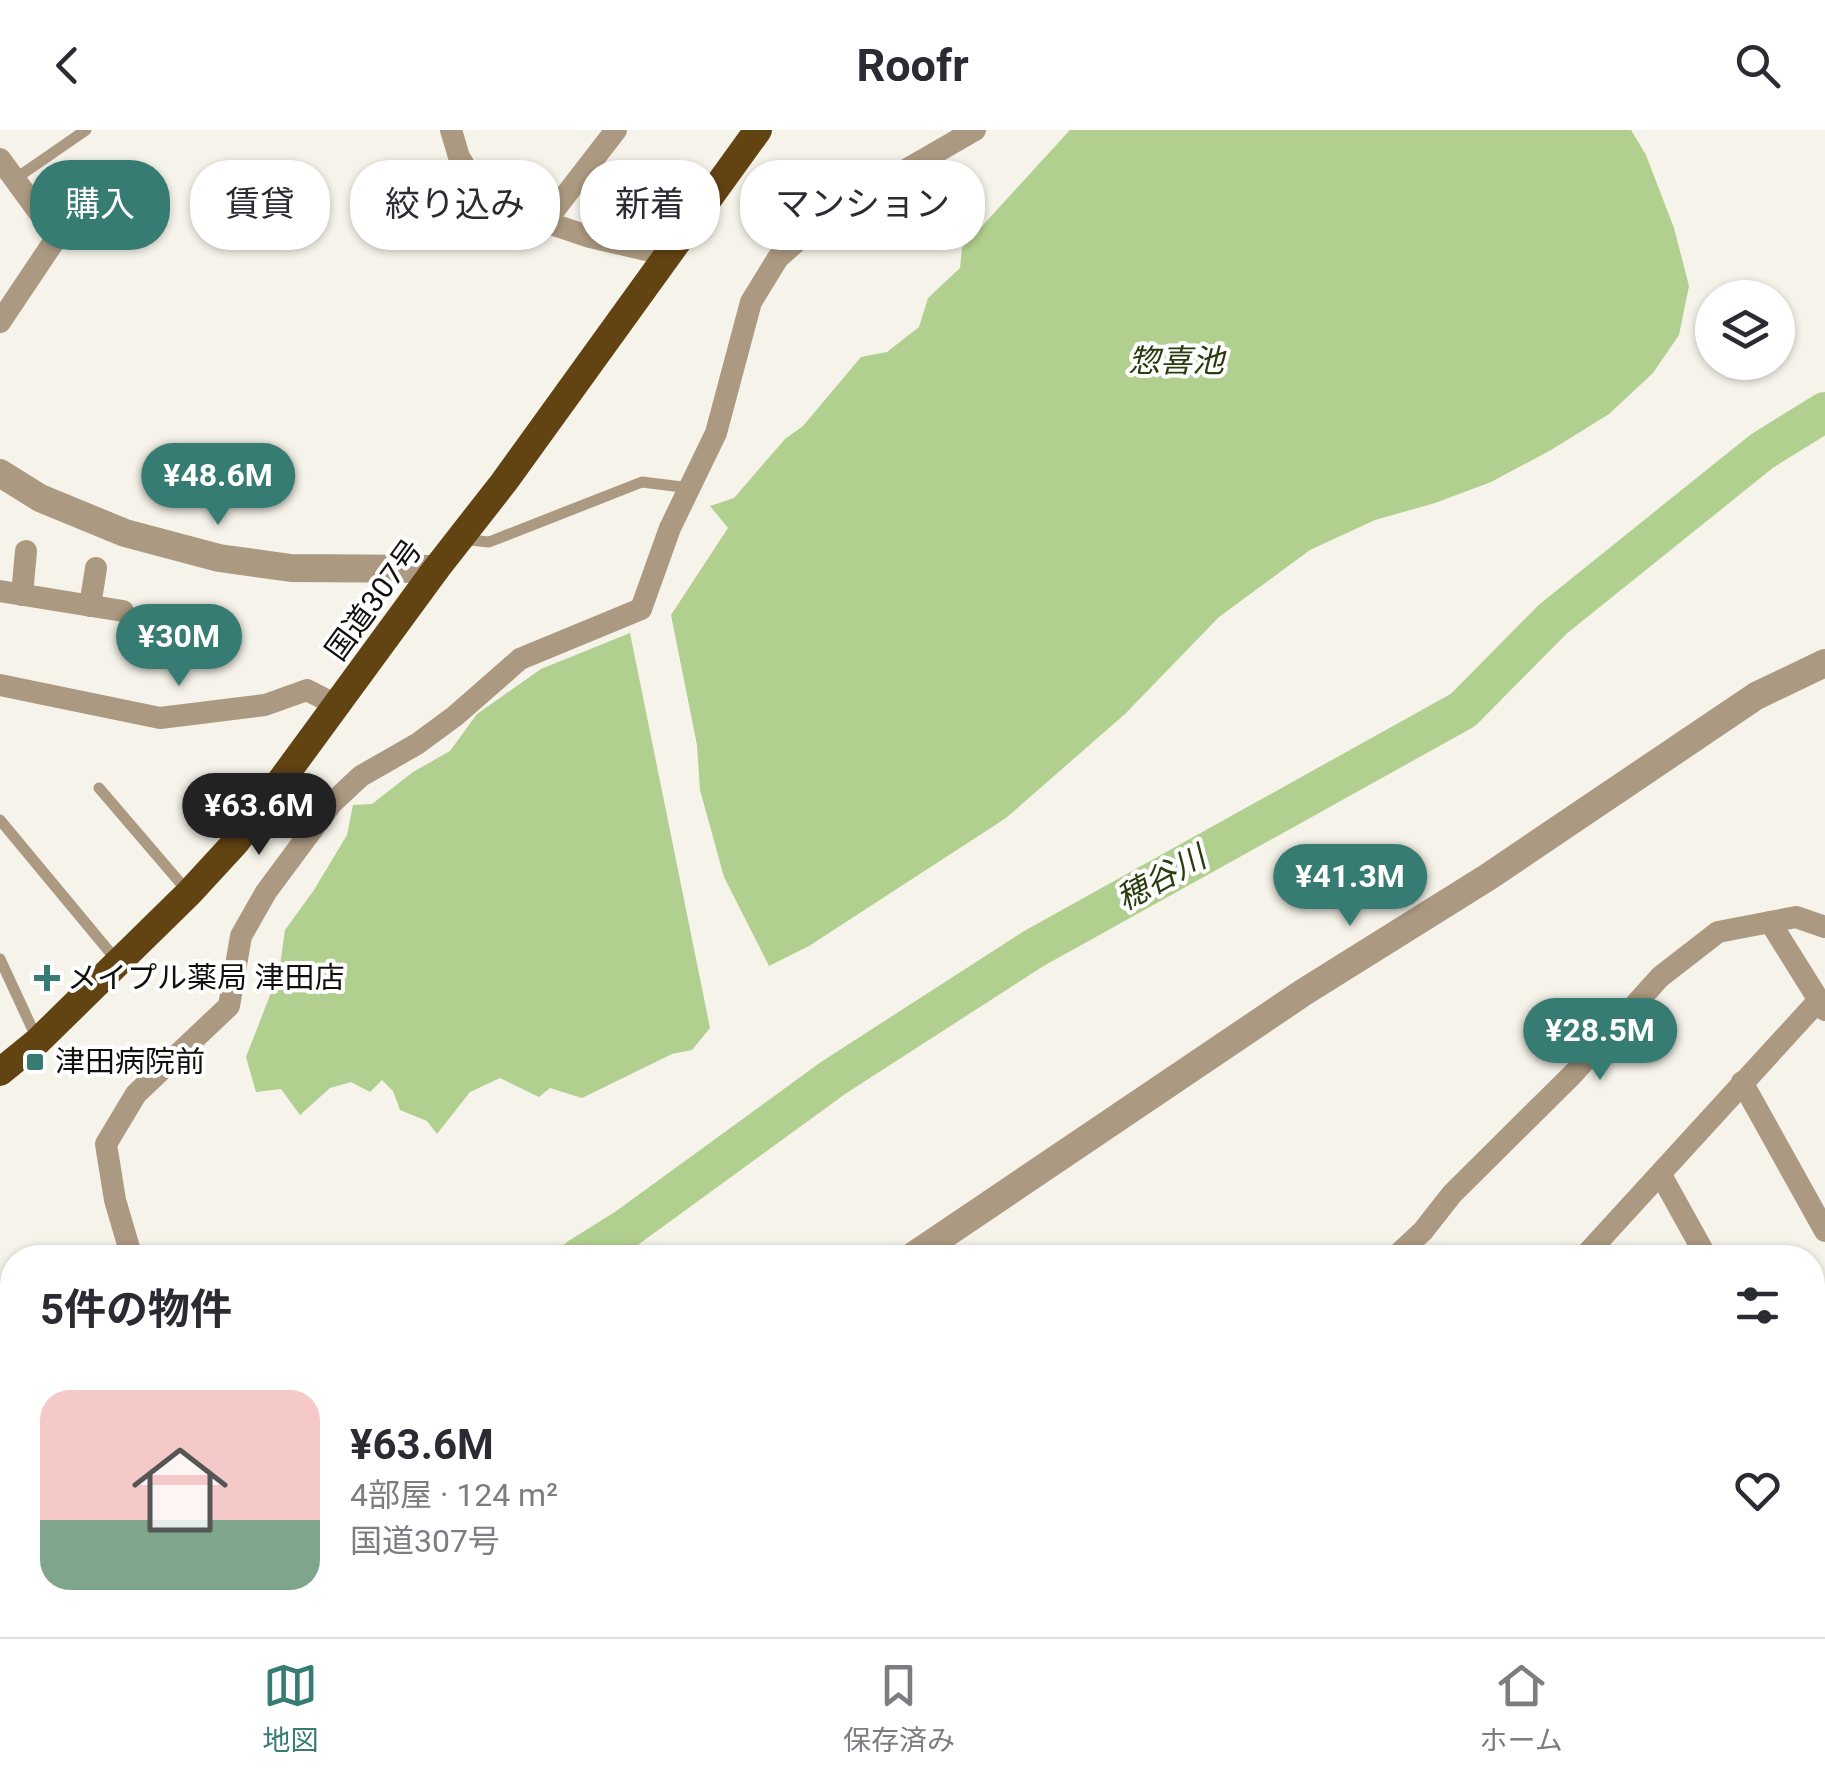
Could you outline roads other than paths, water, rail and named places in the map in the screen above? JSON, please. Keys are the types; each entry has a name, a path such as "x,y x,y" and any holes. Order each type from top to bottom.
{"highway":[{"name":"国道307号","path":"0,1072 38,1041 189,894 236,842 758,130"}],"street":[{"path":"451,130 461,160"},
{"path":"560,203 616,130"},
{"path":"128,1245 106,1144 136,1094 229,1006 241,936 266,892 332,802 362,776 418,744 455,716 520,659 641,609 670,528 716,433 751,302 778,258 824,217 975,130"},
{"path":"0,158 57,238 0,322"},
{"path":"560,227 668,256"},
{"path":"0,473 40,498 125,533 219,558 291,568 436,569"},
{"path":"26,551 11,593 123,611"},
{"path":"90,606 96,568"},
{"path":"935,1245 1304,992 1488,877 1756,696 1825,662"},
{"path":"0,686 160,718 265,705 307,690 336,705"},
{"path":"1408,1245 1660,977 1718,932 1796,917 1825,928"},
{"path":"1595,1245 1742,1082 1822,1005 1770,922"},
{"path":"1742,1082 1825,1230"},
{"path":"1661,1175 1700,1245"}],"lane":[{"path":"15,179 86,130"},
{"path":"460,538 490,542 642,482 690,488"},
{"path":"99,788 189,894"},
{"path":"0,820 118,962"},
{"path":"0,958 38,1041"}],"water":[{"name":"惣喜池","path":"1070,130 1631,130 1646,155 1674,228 1689,286 1679,335 1653,373 1609,414 1491,482 1375,520 1310,550 1219,617 1125,714 1006,818 809,946 769,966 724,877 700,790 697,745 671,615 728,528 710,506 734,498 785,439 803,426 861,357 887,352 919,327 928,298 960,268 962,250 985,250 985,223"},
{"path":"630,633 710,1028 692,1050 672,1054 582,1098 550,1088 539,1097 500,1078 470,1092 437,1134 427,1121 400,1110 393,1091 382,1080 370,1092 351,1082 330,1088 300,1115 281,1089 256,1092 246,1057 279,972 285,930 347,835 353,805 372,804 413,772 450,751 477,714 541,669"}],"waterway":[{"name":"穂谷川","path":"600,1245 833,1078 1033,949 1463,710 1553,619 1762,451 1825,412"}],"place":[{"name":"メイプル薬局 津田店","path":"47,978"},
{"name":"津田病院前","path":"35,1062"}]}
